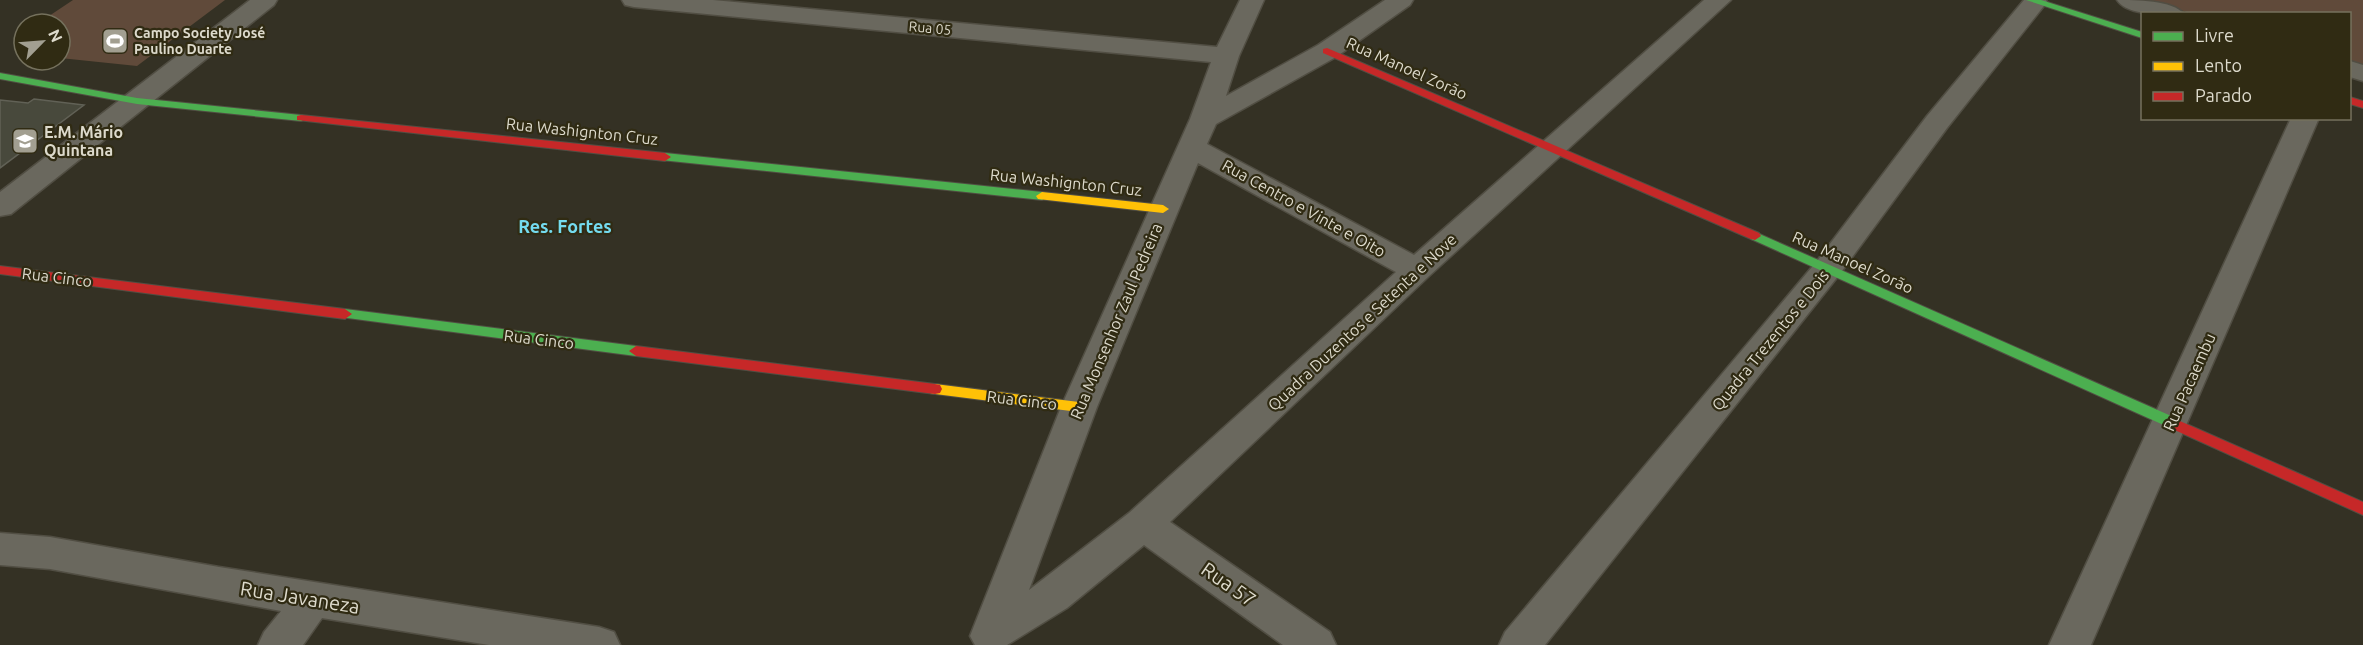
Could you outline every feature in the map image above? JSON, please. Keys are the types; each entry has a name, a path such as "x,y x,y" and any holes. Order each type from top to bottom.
{"street":[{"path":"0,207 265,0"},
{"name":"Rua 05","path":"634,0 1226,56"},
{"name":"Rua Monsenhor Zaul Pedreira","path":"990,638 1079,407 1163,209 1198,133 1226,56 1252,0"},
{"path":"1198,133 1327,51 1401,0"},
{"name":"Quadra Duzentos e Setenta e Nove","path":"990,638 1053,596 1143,524 1417,270 1719,0"},
{"path":"2129,0 2166,12"},
{"path":"2033,1 2141,35"},
{"name":"Quadra Trezentos e Dois","path":"1520,645 1828,268 1937,122 2033,1"},
{"name":"Rua Manoel Zorão","path":"1327,51 1828,268 2363,509"},
{"name":"Rua Washignton Cruz","path":"0,76 137,101 1163,209"},
{"name":"Rua Pacaembu","path":"2070,645 2304,120"},
{"name":"Rua Centro e Vinte e Oito","path":"1198,133 1417,270"},
{"name":"Rua Cinco","path":"0,270 1079,407"},
{"name":"Rua 57","path":"1143,524 1315,645"},
{"name":"Rua Javaneza","path":"1,550 50,554 599,645"},
{"path":"279,645 313,599"}],"shaded area":[{"name":"Campo Society José Paulino Duarte","path":"73,0 225,0 137,66 72,59 72,12 55,12"},
{"path":"2146,0 2363,0 2363,67 2351,63 2351,12 2187,12"}],"building":[{"name":"E.M. Mário Quintana","path":"34,99 84,105 0,168 0,100 28,103"}],"traffic: fast":[{"path":"2031,0 2141,35"},
{"path":"0,76 137,101 301,118"},
{"path":"665,157 1042,196"},
{"path":"1755,236 2173,423"},
{"path":"345,314 636,351"}],"traffic: slow":[{"path":"1042,196 1163,209"},
{"path":"935,389 1079,407"}],"traffic: jam":[{"path":"1327,51 1755,236"},
{"path":"2351,100 2363,105"},
{"path":"301,118 665,157"},
{"path":"0,270 345,314"},
{"path":"636,351 935,389"},
{"path":"2173,423 2363,509"}],"place":[{"name":"Campo Society José Paulino Duarte","path":"115,41"},
{"name":"E.M. Mário Quintana","path":"25,141"}],"district":[{"name":"Res. Fortes","path":"565,226"}]}
